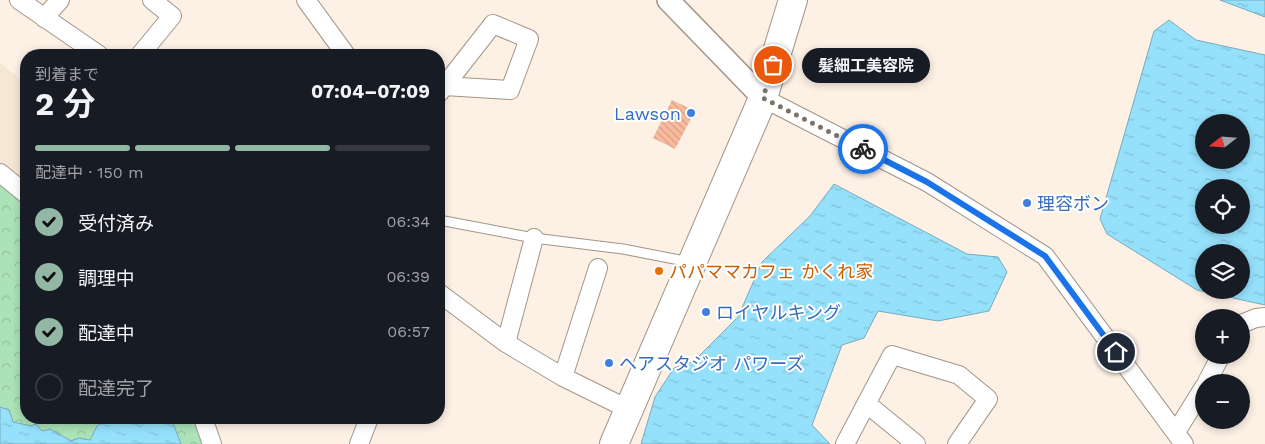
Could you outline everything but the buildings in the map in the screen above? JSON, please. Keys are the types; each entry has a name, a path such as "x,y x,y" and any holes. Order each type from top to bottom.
{"main road":[{"path":"614,444 763,98 793,0"}],"street":[{"path":"19,0 89,49"},
{"path":"44,18 60,0"},
{"path":"145,49 172,16 152,0"},
{"path":"306,0 342,49"},
{"path":"668,0 763,98 927,182 1045,256 1180,438 1195,406"},
{"path":"445,86 493,24 529,39 510,90 445,90"},
{"path":"0,174 20,189"},
{"path":"506,343 534,238"},
{"path":"563,377 598,268"},
{"path":"445,297 506,343 563,377 630,410"},
{"path":"1250,321 1265,317"},
{"path":"845,444 892,355 959,374 988,399 961,443"},
{"path":"867,404 916,444"},
{"path":"205,424 212,444"},
{"path":"359,444 367,424"}],"lane":[{"path":"445,221 534,238 623,249 693,262"}],"shaded area":[{"path":"0,63 20,79 20,176 0,161"}],"green space":[{"path":"0,183 20,198 20,424 199,424 206,444 0,444"}],"water":[{"path":"1220,0 1265,0 1265,17"},
{"path":"1169,20 1196,40 1265,55 1265,305 1238,299 1250,299 1250,244 1195,244 1195,289 1107,234 1100,219 1154,31"},
{"path":"834,184 967,254 998,257 1007,272 989,311 938,321 878,311 864,338 842,345 812,425 830,444 641,444 655,397 674,368 694,361 738,317 762,262 810,216"},
{"path":"0,407 9,410 13,422 31,426 36,424 42,431 50,429 71,441 79,438 90,440 100,424 173,424 181,444 0,444"}],"way so far":[{"path":"773,65 763,98 863,149"}],"place":[{"name":"髪細工美容院","path":"773,65"},
{"name":"Lawson","path":"691,113"},
{"name":"理容ボン","path":"1027,203"},
{"name":"パパママカフェ かくれ家","path":"659,271"},
{"name":"ロイヤルキング","path":"706,312"},
{"name":"ヘアスタジオ パワーズ","path":"609,363"}],"route":[{"path":"863,149 927,182 1045,256 1116,352"}]}
